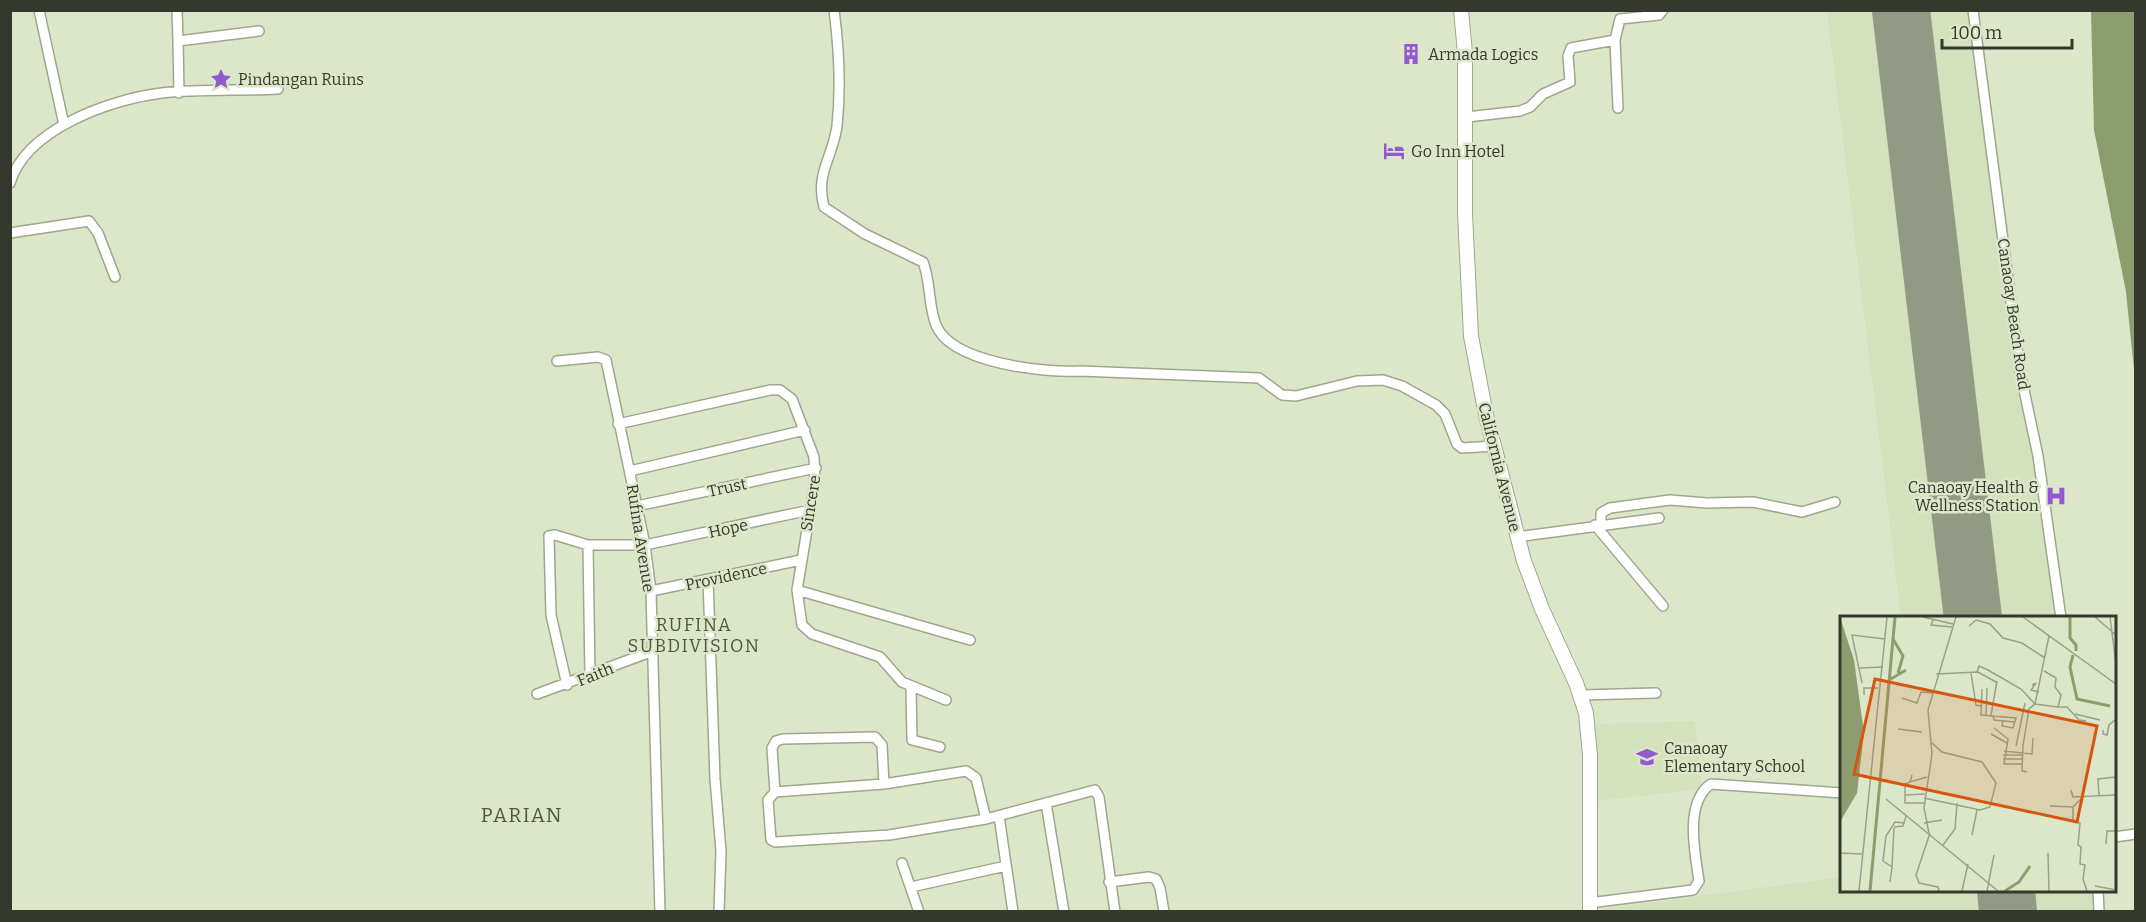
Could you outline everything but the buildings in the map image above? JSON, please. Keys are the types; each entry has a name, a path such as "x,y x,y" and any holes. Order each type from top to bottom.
{"street":[{"path":"39,10 64,125"},
{"path":"177,10 179,93"},
{"path":"834,10 839,50 837,119 820,184 824,207 864,234 922,262 936,324 943,338 953,345 996,362 1050,373 1080,371 1258,378 1282,395 1296,396 1357,381 1383,380 1402,386 1436,405 1444,414 1457,444 1462,448 1494,446"},
{"name":"California Avenue","path":"1461,10 1467,117 1465,213 1471,336 1494,446 1517,537 1532,585 1581,695 1586,713 1590,755 1590,907"},
{"path":"1618,108 1615,40 1620,19 1659,15 1663,10"},
{"name":"Canaoay Beach Road","path":"1973,10 2020,371 2038,456 2061,616"},
{"path":"178,41 260,31"},
{"path":"1467,117 1520,111 1530,107 1543,94 1570,82 1568,56 1571,48 1615,40"},
{"path":"10,183 27,151 64,125 113,105 150,95 278,89"},
{"path":"10,233 89,221 98,233 115,277"},
{"name":"Rufina Avenue","path":"557,361 598,357 606,360 618,424 638,506 651,591 660,912"},
{"name":"Sincere","path":"618,424 780,390 792,399 805,430 816,468 797,590 801,618 808,632 880,657 902,682 911,688 946,700"},
{"path":"630,471 805,430"},
{"name":"Trust","path":"638,506 816,468"},
{"path":"1598,525 1601,513 1610,507 1670,500 1707,503 1753,502 1802,512 1835,502"},
{"name":"Hope","path":"567,685 551,615 549,536 555,535 588,545 645,545 810,510"},
{"path":"1517,537 1659,518"},
{"path":"1598,525 1663,606"},
{"path":"588,545 590,677"},
{"name":"Providence","path":"651,591 801,560"},
{"path":"708,579 715,779 721,851 719,912"},
{"path":"797,590 970,640"},
{"name":"Faith","path":"537,694 590,677 653,651"},
{"path":"911,688 912,740 914,743 940,747"},
{"path":"1581,695 1656,693"},
{"path":"775,792 772,748 776,741 783,739 875,737 882,745 884,784"},
{"path":"986,819 976,778 970,773 884,784 775,792 768,800 769,837 775,842 889,835 986,819 1092,790 1098,792 1099,797 1109,882 1115,912"},
{"path":"1590,907 1693,890 1697,887 1699,881 1693,826 1699,797 1711,784 1840,793"},
{"path":"1046,803 1064,912"},
{"path":"999,816 1013,912"},
{"path":"2116,837 2136,834"},
{"path":"902,863 919,912"},
{"path":"911,887 1006,866"},
{"path":"1109,882 1156,879 1164,912"},
{"path":"2098,892 2098,912"}],"shaded area":[{"path":"1827,11 1968,11 2017,388 2038,482 2057,616 1901,616"},
{"path":"2091,11 2135,11 2135,379 2126,292 2094,130"},
{"name":"Canaoay Elementary School","path":"1695,721 1702,789 1596,801 1597,724"},
{"path":"1840,877 1840,892 2093,892 2094,911 1603,911 1603,909"}],"runway":[{"path":"1901,10 1973,616"},
{"path":"2006,892 2008,912"}],"place":[{"name":"Armada Logics","path":"1411,54"},
{"name":"Pindangan Ruins","path":"221,79"},
{"name":"Go Inn Hotel","path":"1394,151"},
{"name":"Canaoay Health & Wellness Station","path":"2056,496"},
{"name":"Canaoay Elementary School","path":"1647,757"}],"district":[{"name":"RUFINA SUBDIVISION","path":"694,635"},
{"name":"PARIAN","path":"522,815"}]}
